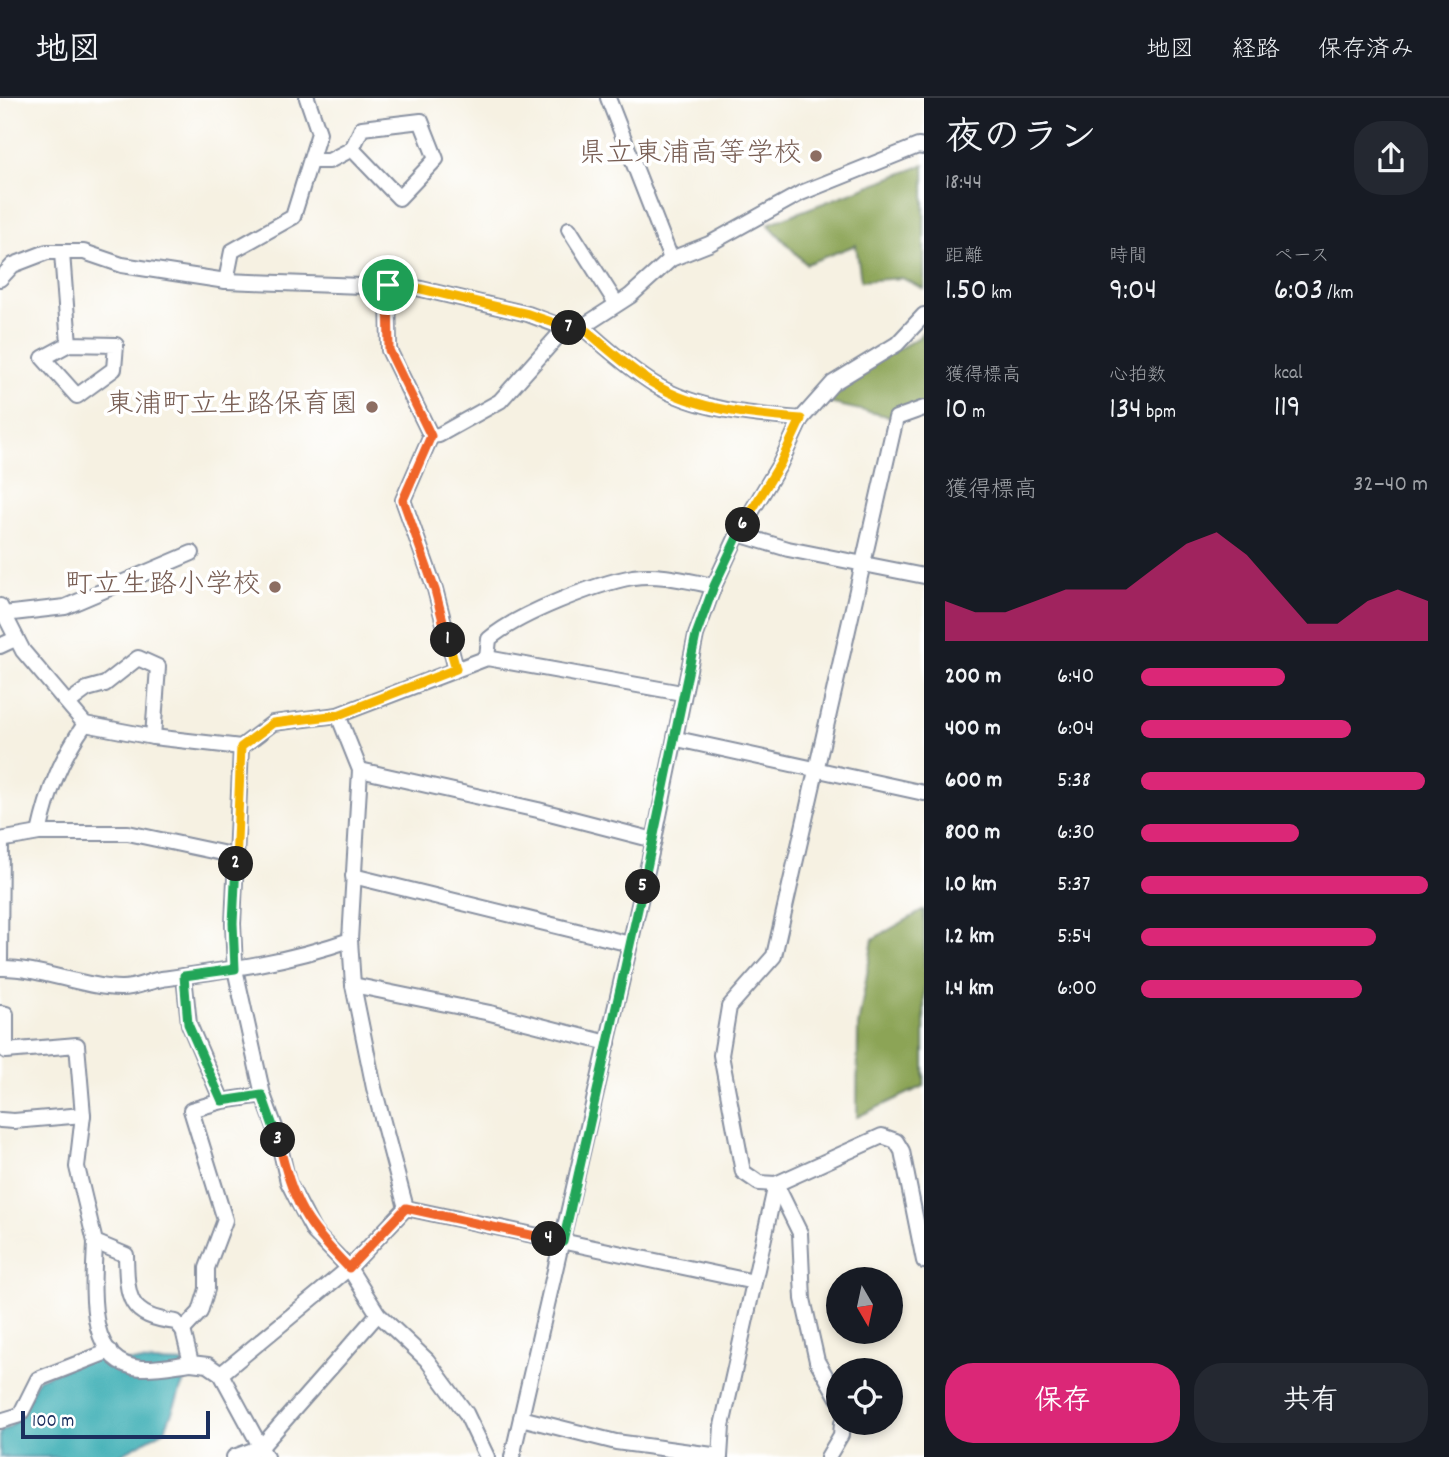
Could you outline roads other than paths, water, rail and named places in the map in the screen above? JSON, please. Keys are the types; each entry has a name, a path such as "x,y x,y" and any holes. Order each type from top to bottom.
{"street":[{"path":"226,281 232,251 293,217 319,133 307,98"},
{"path":"608,98 671,259"},
{"path":"311,161 329,161 352,149 362,128 421,121 436,159 399,198 352,149"},
{"path":"0,279 13,265 47,252 84,251 122,265 226,281 417,288 528,314 565,328 582,327 630,296 671,259 709,244 801,193 918,146 924,147"},
{"path":"569,229 616,303"},
{"path":"62,253 69,344"},
{"path":"388,285 389,350 431,436 403,500 435,590 456,669"},
{"path":"512,1457 677,739 682,693 696,635 737,534 780,464 801,419 834,383 897,344 924,315"},
{"path":"582,327 655,385 681,397 756,416 801,419"},
{"path":"431,436 439,435 500,401 565,328"},
{"path":"69,344 116,345 114,369 77,396 43,358 69,344"},
{"path":"923,1256 902,1151 896,1141 882,1136 776,1184 759,1183 743,1172 720,1055 729,1007 774,956 819,770 896,418 924,408"},
{"path":"737,534 924,576"},
{"path":"192,553 65,607 2,610 15,639 45,680 85,724 153,737 241,747 273,723 338,715 487,658 682,693"},
{"path":"487,658 489,639 508,623 634,577 668,578 714,586"},
{"path":"0,646 15,639"},
{"path":"68,703 87,689 105,684 138,658 158,667 153,737"},
{"path":"338,715 360,770 350,940 353,985 374,1088 406,1208"},
{"path":"39,833 48,795 65,751 85,724"},
{"path":"677,739 924,793"},
{"path":"241,747 233,923 235,969 262,1095 296,1201 314,1232 349,1268 378,1314 427,1360 466,1413 487,1457"},
{"path":"360,770 654,840"},
{"path":"0,960 1,840 39,833 128,833 236,856"},
{"path":"353,876 630,944"},
{"path":"0,968 20,967 49,977 122,989 184,976 299,958 350,940"},
{"path":"184,976 188,1024 222,1101"},
{"path":"353,985 490,1013 608,1043"},
{"path":"0,1013 6,1014 6,1051 77,1045 83,1115 77,1167 95,1242 96,1329 110,1351 122,1362 139,1368 191,1363 208,1365 221,1374 264,1452"},
{"path":"183,1331 200,1312 207,1289 207,1268 225,1220 191,1110 222,1101 262,1095"},
{"path":"0,1119 14,1121 83,1115"},
{"path":"521,1418 616,1442 720,1457 722,1426 776,1184"},
{"path":"776,1184 800,1233 803,1299 817,1362 826,1377"},
{"path":"406,1208 754,1282"},
{"path":"221,1374 349,1268 406,1208"},
{"path":"95,1242 126,1255 127,1289 138,1312 156,1320 176,1322 183,1331 191,1363"},
{"path":"234,1457 264,1452 378,1314"},
{"path":"0,1421 20,1415 38,1379 110,1351"},
{"path":"828,1457 841,1435"}],"water":[{"path":"110,1351 122,1361 191,1363 165,1430 116,1457 0,1457 0,1432 19,1417 38,1379"}],"place":[{"name":"県立東浦高等学校","path":"816,156"},
{"name":"東浦町立生路保育園","path":"372,407"},
{"name":"町立生路小学校","path":"275,587"}]}
